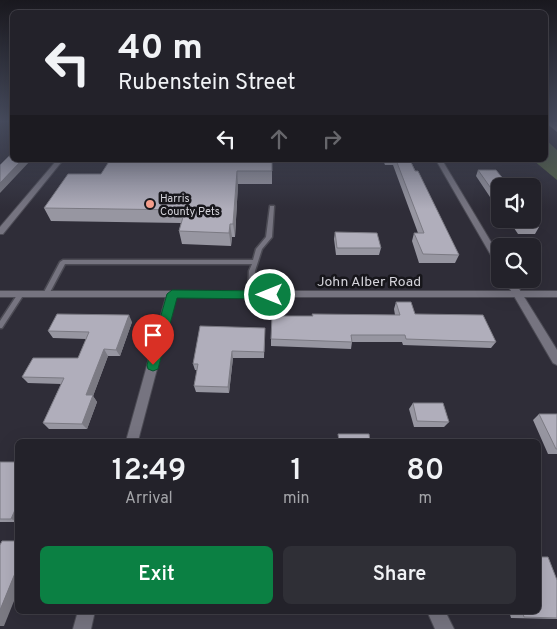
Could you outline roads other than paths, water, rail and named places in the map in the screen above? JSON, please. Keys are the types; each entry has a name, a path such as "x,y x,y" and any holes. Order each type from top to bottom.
{"street":[{"path":"0,232 58,162"},
{"path":"440,162 491,249"},
{"path":"514,288 557,360"},
{"name":"John Alber Road","path":"0,294 557,294"},
{"path":"133,439 172,294"},
{"path":"82,629 85,614"},
{"path":"437,614 445,629"}],"lane":[{"path":"251,295 252,271 258,249 270,237 272,207"},
{"path":"46,294 63,262 255,262"},
{"path":"0,326 21,294"}],"place":[{"name":"Harris County Pets","path":"150,204"}]}
